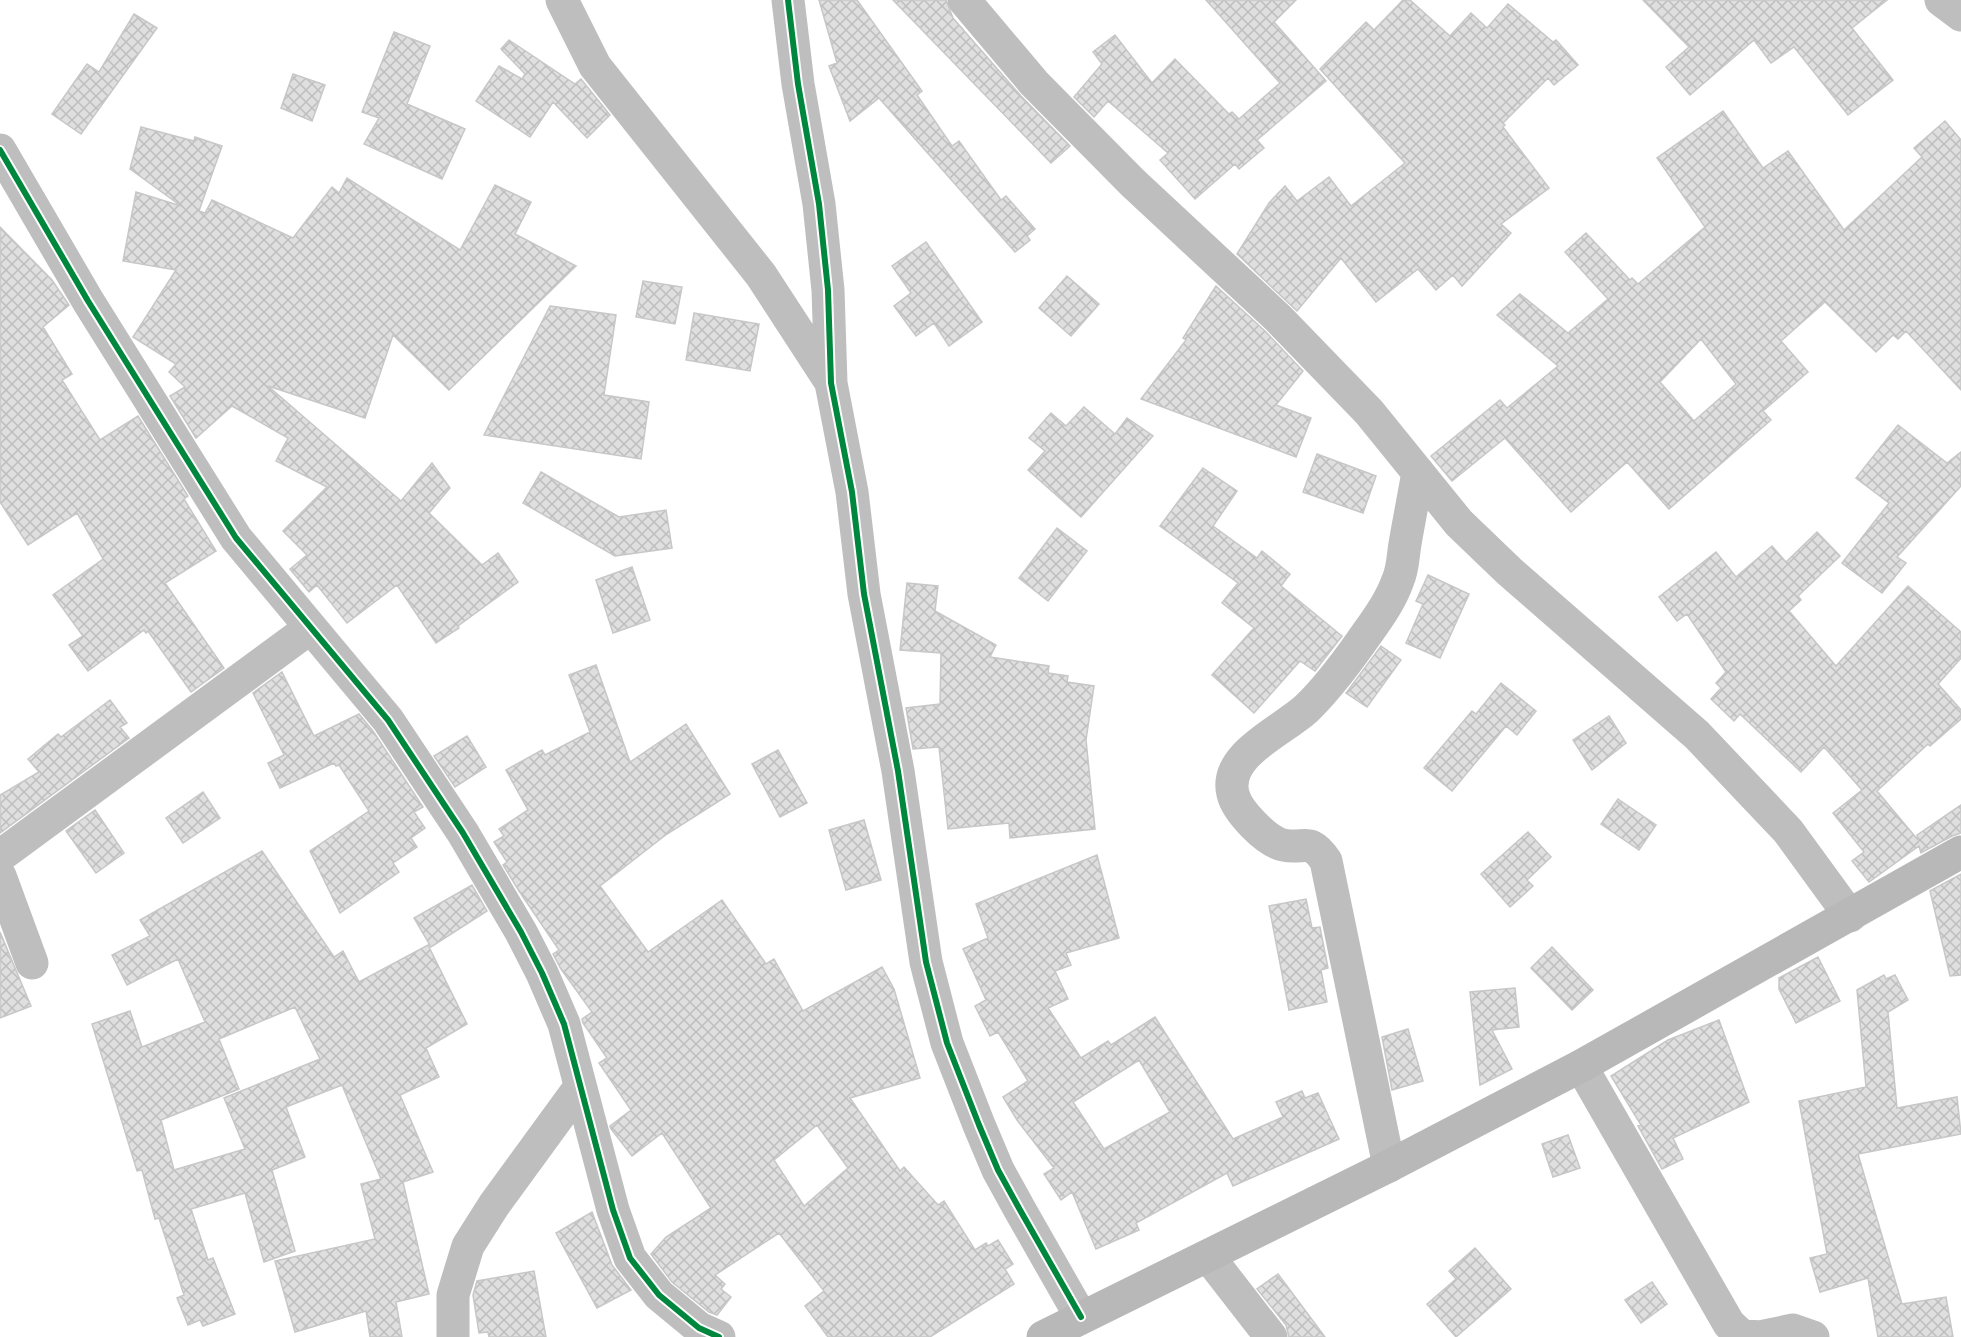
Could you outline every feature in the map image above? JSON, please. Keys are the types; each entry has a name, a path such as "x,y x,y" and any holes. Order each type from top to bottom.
{"street":[{"path":"562,0 595,66 761,274 831,383"},
{"path":"788,0 798,84 819,204 828,290 831,383 852,492 864,594 898,771 926,962 947,1043 998,1170 1081,1317"},
{"path":"964,0 1034,83 1133,183 1294,335 1369,412 1459,523 1509,571 1697,735 1788,831 1850,916"},
{"path":"1941,0 1961,15"},
{"path":"0,150 88,301 236,538 388,720 463,832 521,932 564,1024 613,1210 630,1258 659,1295 699,1328 719,1337"},
{"path":"1389,1166 1326,861 1317,848 1306,845 1285,846 1272,841 1241,811 1233,795 1232,780 1238,765 1248,753 1304,710 1333,681 1386,608 1399,578 1418,472"},
{"path":"0,856 310,628"},
{"path":"1044,1337 1389,1166 1581,1066 1961,852"},
{"path":"0,876 32,963"},
{"path":"1581,1066 1729,1324 1741,1335 1759,1337 1793,1330 1812,1337"},
{"path":"453,1337 453,1295 468,1246 494,1205 580,1087"},
{"path":"1208,1256 1271,1337"}],"building":[{"path":"819,0 857,0 922,91 917,95 952,146 959,141 1001,200 1006,196 1035,229 1027,236 1030,240 1015,252 879,98 850,121 829,66 837,63"},
{"path":"893,0 946,0 953,18 1021,96 1070,146 1051,163"},
{"path":"1206,0 1296,0 1274,22 1326,81 1257,140 1264,148 1239,169 1235,164 1195,199 1160,160 1168,153 1108,101 1094,117 1074,97 1102,64 1093,52 1115,35 1152,83 1175,59 1229,114 1232,112 1239,119 1280,83"},
{"path":"1403,0 1410,0 1450,36 1471,13 1487,28 1508,4 1553,42 1556,40 1578,65 1554,85 1548,78 1503,123 1505,125 1503,127 1549,188 1501,224 1511,233 1462,286 1453,275 1436,290 1418,269 1376,302 1341,258 1297,311 1237,254 1269,203 1285,186 1297,201 1329,177 1351,206 1405,163 1320,69 1366,22 1374,30"},
{"path":"1643,0 1887,0 1852,28 1893,80 1848,115 1794,47 1771,63 1754,40 1690,95 1666,67 1689,47"},
{"path":"134,14 157,28 81,134 52,114 87,64 99,72"},
{"path":"394,32 430,46 407,104 465,129 442,179 364,144 379,118 362,112"},
{"path":"509,40 575,84 581,79 610,115 587,138 553,102 530,137 476,101 499,66 522,79 525,74 501,49"},
{"path":"293,74 325,85 312,121 281,108"},
{"path":"1723,111 1763,168 1788,151 1844,230 1922,157 1914,148 1945,121 1961,140 1961,390 1906,331 1898,339 1893,335 1876,352 1825,302 1781,341 1808,372 1763,411 1771,420 1669,509 1627,462 1571,512 1505,438 1452,481 1431,456 1500,400 1507,408 1558,366 1497,315 1520,294 1568,333 1608,299 1565,252 1586,233 1630,280 1632,278 1638,284 1705,227 1657,158","holes":["1701,339 1736,384 1694,421 1660,382"]},
{"path":"141,127 194,141 195,137 222,146 199,211 205,213 212,200 293,238 332,187 339,193 347,178 460,250 495,185 531,202 515,234 576,266 449,390 393,335 365,418 268,386 401,501 432,463 450,488 429,513 482,565 498,553 518,582 436,643 397,585 347,623 317,585 309,592 290,569 307,555 283,531 327,487 276,461 288,438 232,406 196,438 170,396 185,387 169,372 176,364 133,337 176,270 123,261 136,192 181,206 130,169"},
{"path":"0,227 52,280 69,305 43,327 72,374 62,380 100,440 138,416 188,496 184,499 216,551 165,583 224,668 191,692 148,631 146,633 144,630 88,671 69,645 83,636 53,595 103,559 77,513 28,545 0,502"},
{"path":"926,242 982,322 949,346 934,323 916,336 894,306 911,293 892,266"},
{"path":"1067,276 1099,304 1071,336 1039,308"},
{"path":"643,281 682,287 675,324 636,317"},
{"path":"1216,286 1265,331 1303,371 1276,405 1311,418 1296,457 1141,399 1186,340 1183,338"},
{"path":"550,306 616,315 604,395 649,402 641,459 484,435"},
{"path":"694,313 759,324 750,371 686,360"},
{"path":"1084,407 1115,434 1127,418 1153,436 1081,517 1028,470 1045,451 1029,438 1051,413 1066,426"},
{"path":"1898,425 1947,463 1961,452 1961,486 1897,557 1906,563 1882,593 1842,563 1889,503 1856,478"},
{"path":"1317,454 1376,476 1363,513 1303,492"},
{"path":"1203,468 1237,491 1213,526 1257,558 1262,551 1290,574 1281,586 1342,636 1315,671 1300,661 1254,713 1212,675 1254,628 1222,603 1238,583 1160,526"},
{"path":"541,472 619,517 666,510 672,548 615,556 523,503"},
{"path":"1057,528 1087,551 1048,601 1019,578"},
{"path":"1817,532 1840,556 1798,596 1801,600 1789,611 1836,666 1908,586 1961,632 1961,658 1938,684 1961,710 1961,719 1930,746 1928,744 1877,791 1918,840 1917,835 1961,805 1961,833 1921,853 1919,846 1869,882 1852,861 1864,852 1833,813 1862,790 1824,747 1801,772 1740,714 1734,721 1711,699 1721,688 1716,683 1726,672 1687,614 1677,621 1659,597 1716,552 1736,577 1772,546 1786,562"},
{"path":"632,567 650,620 613,633 596,580"},
{"path":"1428,575 1469,594 1440,658 1406,643 1423,604 1416,601"},
{"path":"907,583 938,586 935,611 996,645 990,657 1049,666 1048,673 1068,676 1067,682 1094,686 1086,740 1095,829 1010,838 1009,823 948,829 939,747 913,749 906,708 940,704 941,653 900,650"},
{"path":"1381,646 1401,660 1367,707 1346,693"},
{"path":"596,665 630,762 686,724 730,794 667,834 600,886 648,952 722,900 766,964 774,959 803,1011 882,967 894,989 920,1078 850,1098 900,1171 904,1167 938,1205 944,1201 975,1250 986,1243 988,1246 998,1240 1013,1264 1005,1269 1014,1284 930,1337 828,1337 805,1306 824,1291 779,1233 715,1275 725,1284 721,1289 731,1297 717,1315 709,1312 672,1282 651,1254 666,1237 711,1208 662,1133 632,1156 611,1129 610,1126 631,1110 599,1063 607,1058 583,1023 582,1019 592,1012 561,969 553,954 559,950 503,865 507,862 494,842 504,836 499,829 528,810 506,770 542,750 545,755 590,732 569,675","holes":["817,1125 848,1168 804,1206 774,1160"]},
{"path":"282,672 314,736 359,714 373,731 423,807 414,812 425,828 411,838 417,847 393,863 399,872 340,913 310,851 369,811 339,765 336,766 334,763 280,788 268,763 284,755 253,693"},
{"path":"1501,683 1536,711 1517,735 1506,726 1452,791 1424,768 1472,711 1476,714"},
{"path":"110,700 127,723 120,727 129,738 0,833 0,795 39,772 28,759 58,734 61,737"},
{"path":"1609,716 1626,743 1592,770 1573,740"},
{"path":"467,736 486,767 455,787 434,756"},
{"path":"778,750 807,803 780,817 752,764"},
{"path":"203,792 220,818 183,843 166,818"},
{"path":"1618,799 1656,825 1639,850 1601,824"},
{"path":"95,810 124,853 96,873 66,831"},
{"path":"864,820 881,880 846,890 829,830"},
{"path":"1528,832 1551,857 1527,880 1533,886 1510,907 1481,874"},
{"path":"262,851 334,957 343,951 359,982 428,945 467,1024 426,1048 439,1077 400,1095 433,1172 403,1182 429,1294 396,1302 402,1337 370,1337 366,1311 295,1332 275,1261 375,1239 361,1184 381,1179 342,1085 286,1107 305,1157 272,1170 295,1251 264,1262 245,1193 191,1209 208,1260 213,1258 235,1314 203,1326 200,1320 188,1325 177,1298 184,1295 159,1218 155,1219 142,1170 137,1171 92,1024 130,1011 142,1047 205,1022 178,959 127,985 112,955 150,936 140,920","holes":["295,1007 320,1059 224,1098 245,1149 174,1170 161,1120 239,1089 219,1039"]},
{"path":"1097,855 1119,938 1066,953 1071,965 1055,971 1068,999 1048,1008 1081,1058 1108,1041 1111,1045 1155,1017 1233,1139 1283,1117 1276,1102 1302,1091 1305,1098 1318,1093 1339,1139 1233,1186 1227,1173 1136,1223 1139,1230 1096,1249 1072,1192 1061,1200 1044,1174 1054,1168 1017,1120 1003,1097 1028,1081 998,1032 990,1036 975,1006 986,1000 963,949 988,938 976,904","holes":["1139,1060 1170,1112 1104,1149 1073,1102"]},
{"path":"1961,874 1961,975 1950,976 1930,891"},
{"path":"472,885 487,911 431,947 414,918"},
{"path":"1306,899 1312,928 1320,927 1328,968 1321,970 1327,1002 1289,1010 1269,906"},
{"path":"0,932 31,1006 0,1018"},
{"path":"1552,947 1593,990 1572,1010 1531,968"},
{"path":"1818,957 1840,1001 1796,1023 1779,989 1779,978"},
{"path":"1884,975 1886,979 1895,975 1908,1000 1888,1012 1897,1108 1957,1097 1961,1134 1858,1154 1902,1304 1946,1297 1953,1337 1878,1337 1868,1278 1820,1292 1810,1258 1827,1254 1799,1101 1866,1087 1857,990"},
{"path":"1515,988 1519,1027 1492,1030 1512,1069 1480,1085 1470,992"},
{"path":"1719,1020 1749,1102 1673,1138 1683,1159 1662,1169 1638,1126 1641,1125 1611,1076 1668,1040"},
{"path":"1408,1029 1423,1081 1392,1090 1382,1037"},
{"path":"1568,1135 1580,1168 1553,1177 1542,1144"},
{"path":"592,1212 612,1265 631,1290 597,1308 556,1233"},
{"path":"1475,1248 1511,1289 1456,1337 1427,1304 1456,1279 1449,1271"},
{"path":"534,1271 546,1337 489,1337 488,1332 479,1333 473,1295 477,1281"},
{"path":"1278,1274 1325,1337 1289,1337 1286,1325 1257,1289"},
{"path":"1652,1282 1667,1304 1641,1323 1625,1300"}],"cycle path":[{"path":"788,0 798,84 819,204 828,290 831,383 852,492 864,594 898,771 926,962 947,1043 998,1170 1081,1317"},
{"path":"0,150 88,301 236,538 388,720 463,833 521,932 564,1024 613,1210 630,1258 659,1295 699,1328 719,1337"}]}
